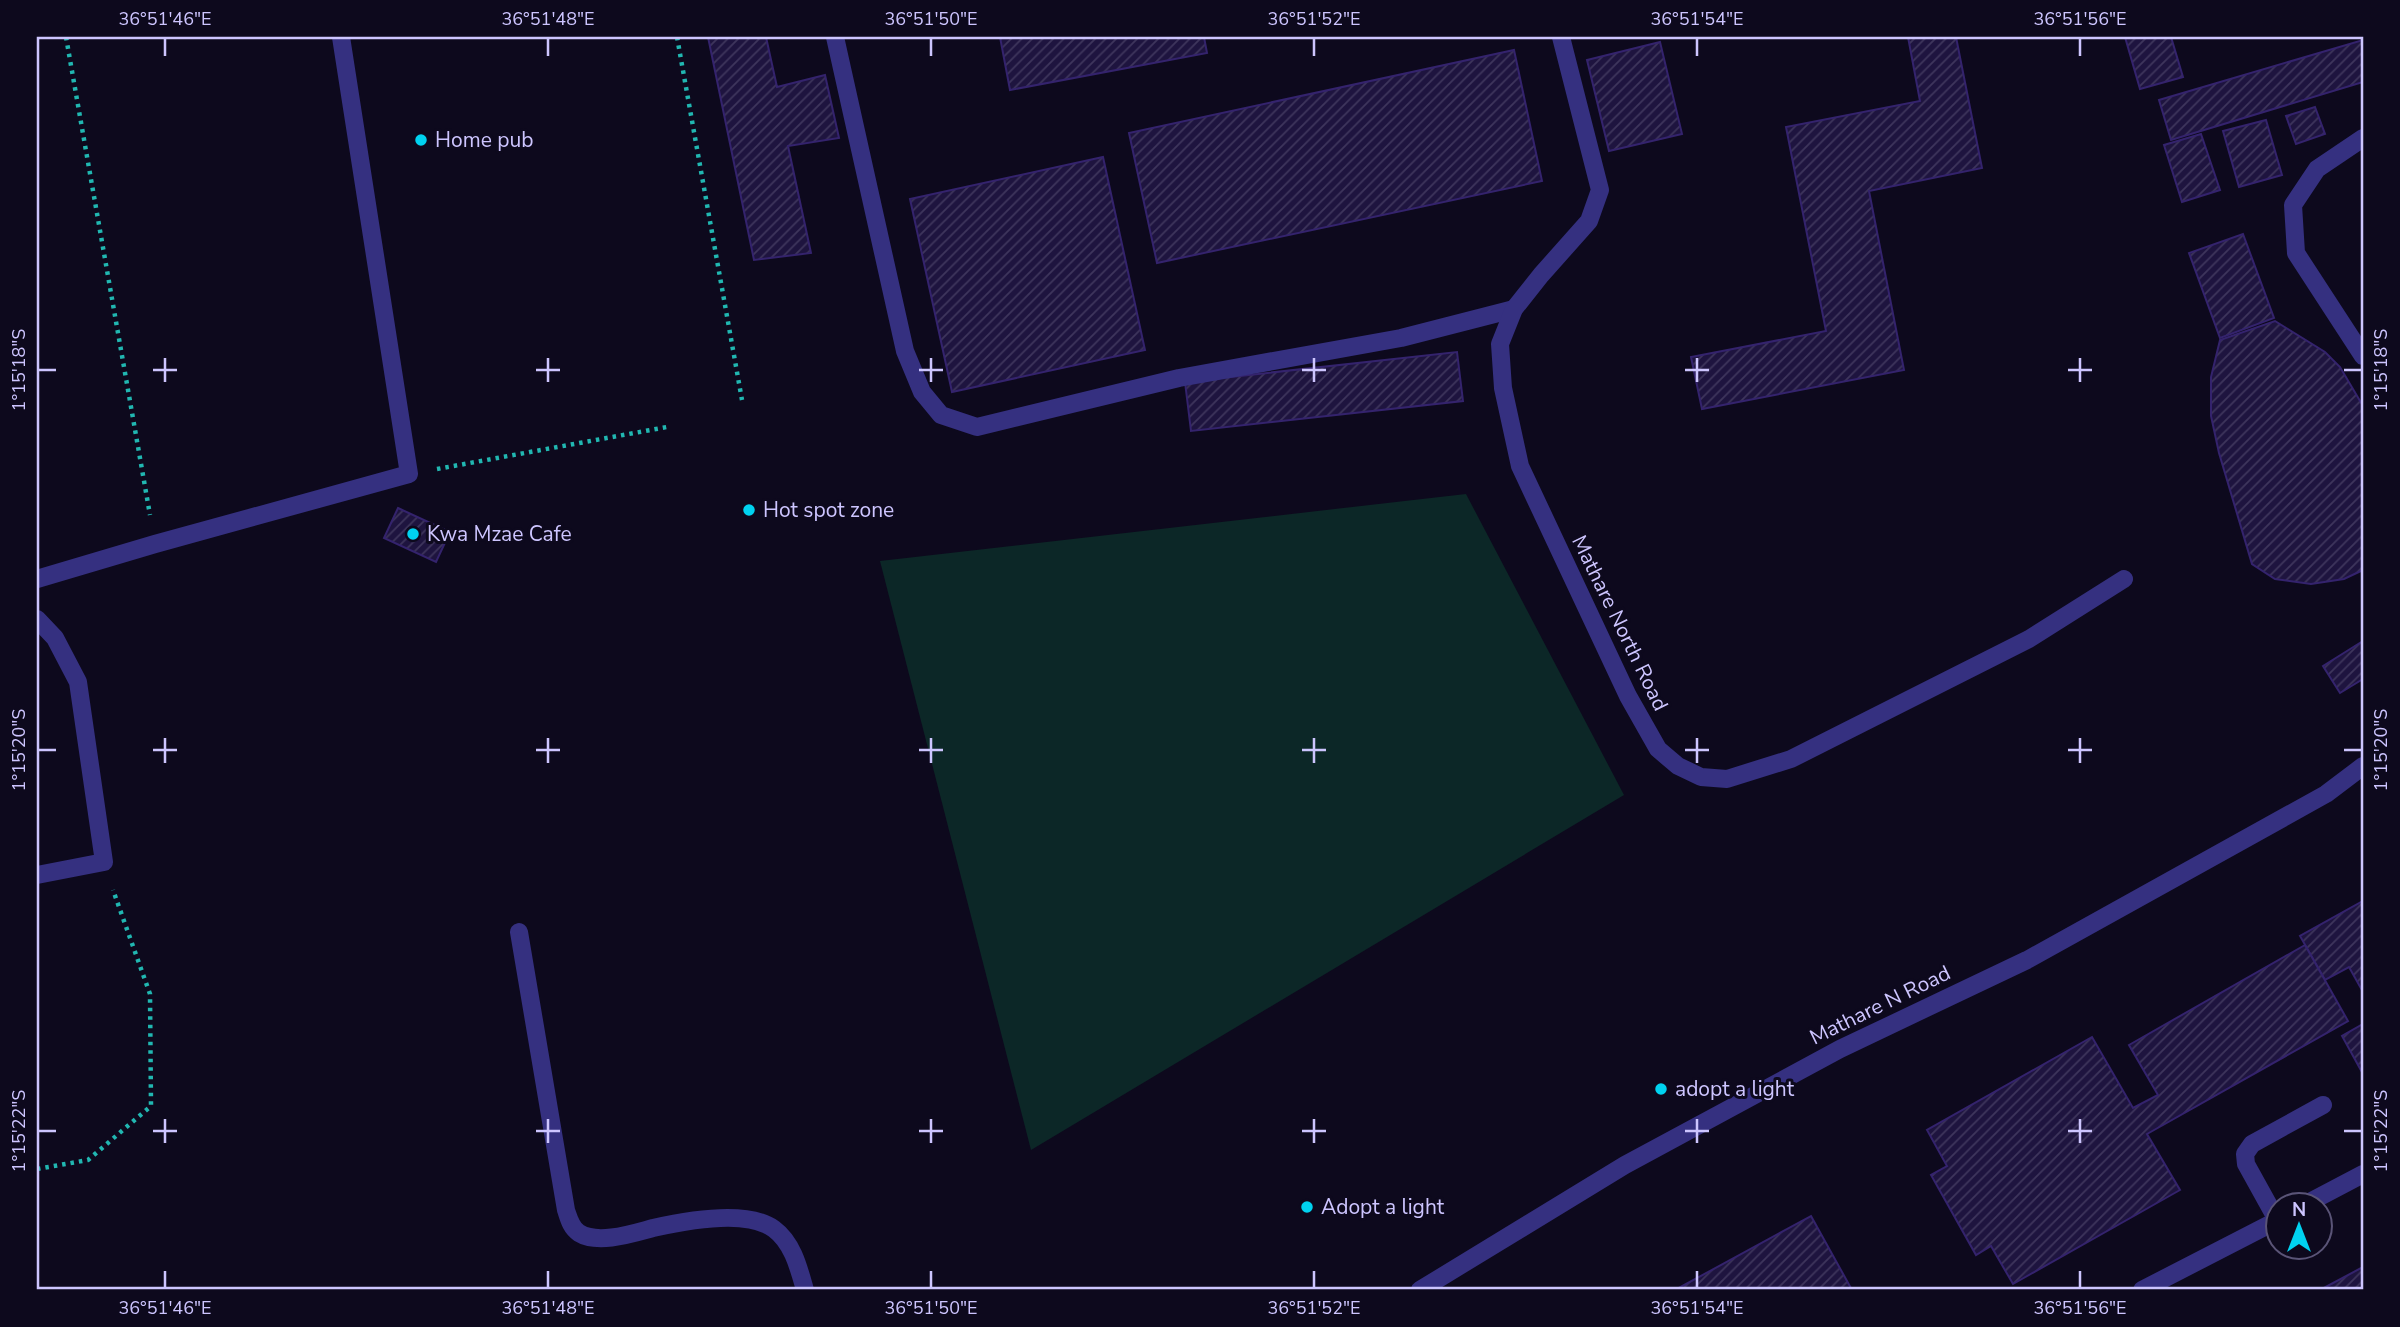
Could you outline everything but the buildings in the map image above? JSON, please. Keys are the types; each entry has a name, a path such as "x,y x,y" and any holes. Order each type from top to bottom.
{"street":[{"path":"37,579 409,474 341,37"},
{"path":"835,37 905,351 922,393 941,415 977,427 1178,378 1401,338 1514,309"},
{"name":"Mathare North Road","path":"1561,37 1600,190 1589,221 1514,309 1500,344 1503,388 1520,466 1628,696 1658,749 1678,766 1701,777 1727,779 1791,759 2029,639 2124,579"},
{"path":"2363,138 2318,169 2293,205 2296,253 2363,356"},
{"path":"37,619 55,638 78,681 104,862 37,875"},
{"name":"Mathare N Road","path":"1420,1290 1625,1165 1840,1049 2026,960 2326,794 2363,766"},
{"path":"519,932 566,1210 571,1225 579,1233 588,1236 624,1237 652,1228 706,1219 752,1219 775,1230 794,1255 805,1290"},
{"path":"2264,1197 2246,1164 2245,1154 2252,1144 2323,1105"},
{"path":"2334,1190 2363,1174"},
{"path":"2142,1290 2264,1227"}],"path":[{"path":"66,37 155,544"},
{"path":"677,37 742,400"},
{"path":"409,474 667,427"},
{"path":"37,1169 88,1160 150,1105 150,994 104,862"}],"green space":[{"path":"1466,494 1624,795 1031,1150 880,561"}],"place":[{"name":"Home pub","path":"421,140"},
{"name":"Hot spot zone","path":"749,510"},
{"name":"Kwa Mzae Cafe","path":"413,534"},
{"name":"adopt a light","path":"1661,1089"},
{"name":"Adopt a light","path":"1307,1207"}]}
